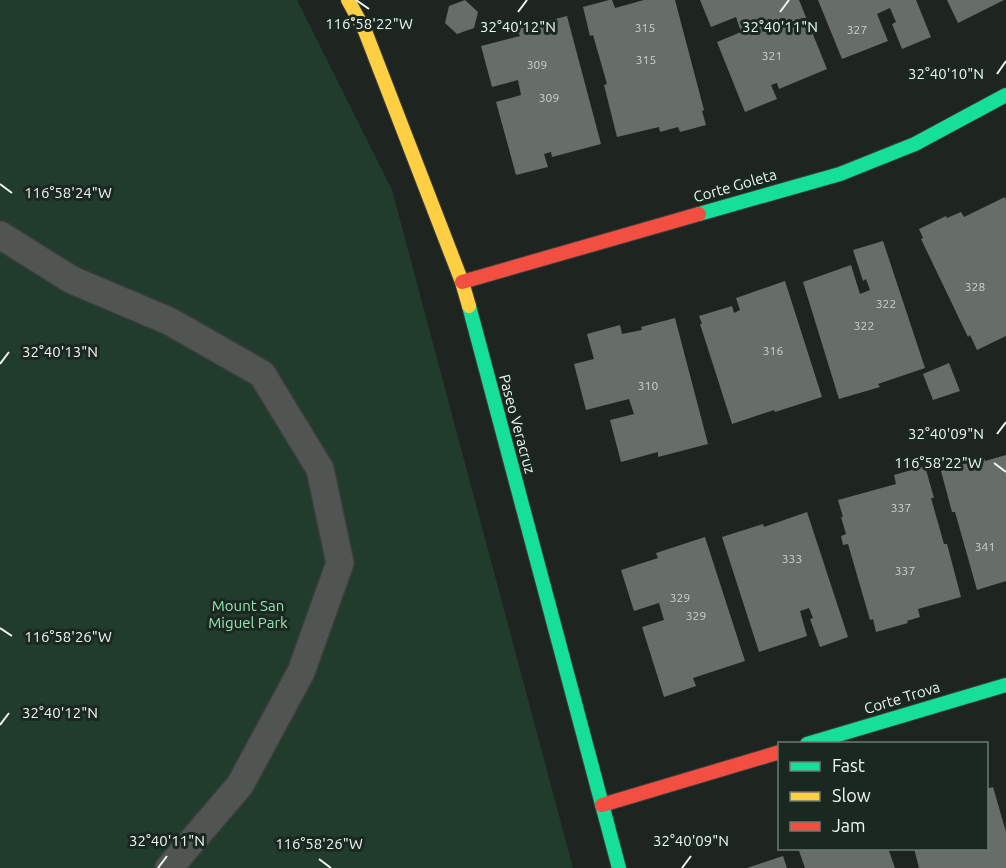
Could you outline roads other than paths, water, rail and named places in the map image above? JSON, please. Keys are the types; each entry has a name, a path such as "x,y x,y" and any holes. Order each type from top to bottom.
{"street":[{"name":"Paseo Veracruz","path":"348,0 365,31 462,282 619,868"},
{"name":"Corte Goleta","path":"462,282 840,174 915,144 1006,94"},
{"name":"Corte Trova","path":"814,742 1006,684"},
{"path":"602,805 778,753"}],"lane":[{"path":"0,235 72,280 170,321 262,374 320,470 340,563 301,672 240,785 170,868"}],"park label":[{"name":"Mount San Miguel Park","path":"248,614"}]}
